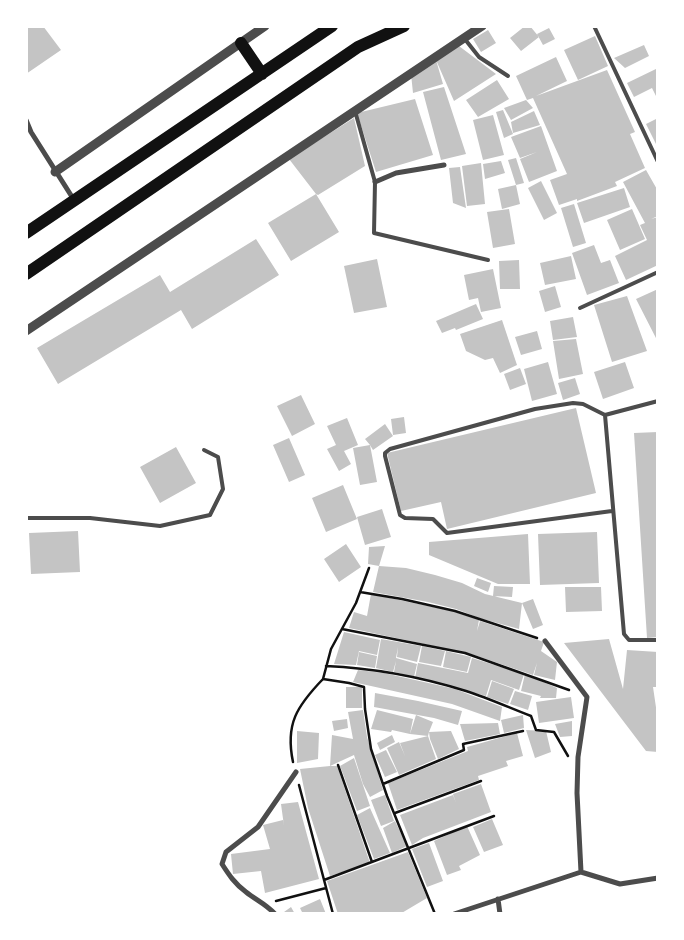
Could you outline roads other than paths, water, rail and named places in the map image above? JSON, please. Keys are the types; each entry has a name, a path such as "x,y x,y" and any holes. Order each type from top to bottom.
{"main road":[{"path":"26,233 332,26"},
{"path":"26,274 387,26"},
{"path":"358,47 404,26"},
{"path":"241,43 262,74"}],"street":[{"path":"55,172 265,26"},
{"path":"26,331 482,26"},
{"path":"26,120 55,172 75,201"},
{"path":"375,182 396,173 444,166"},
{"path":"546,641 587,697 578,757 577,794 580,872"},
{"path":"275,914 266,904 245,892 231,878 222,864 226,852 258,827 296,772"},
{"path":"454,914 580,872 620,884 658,878"},
{"path":"498,899 500,914"}],"lane":[{"path":"594,26 658,162"},
{"path":"464,38 479,57 508,76"},
{"path":"355,111 375,182 374,233 488,260"},
{"path":"580,308 658,272"},
{"path":"612,511 447,533 433,519 405,518 400,515 385,453 390,448 535,409 573,402 583,404 605,415 658,401"},
{"path":"605,415 624,634 629,640 658,640"},
{"path":"26,518 90,518 160,526 210,515 223,488 218,457 204,450"}]}
